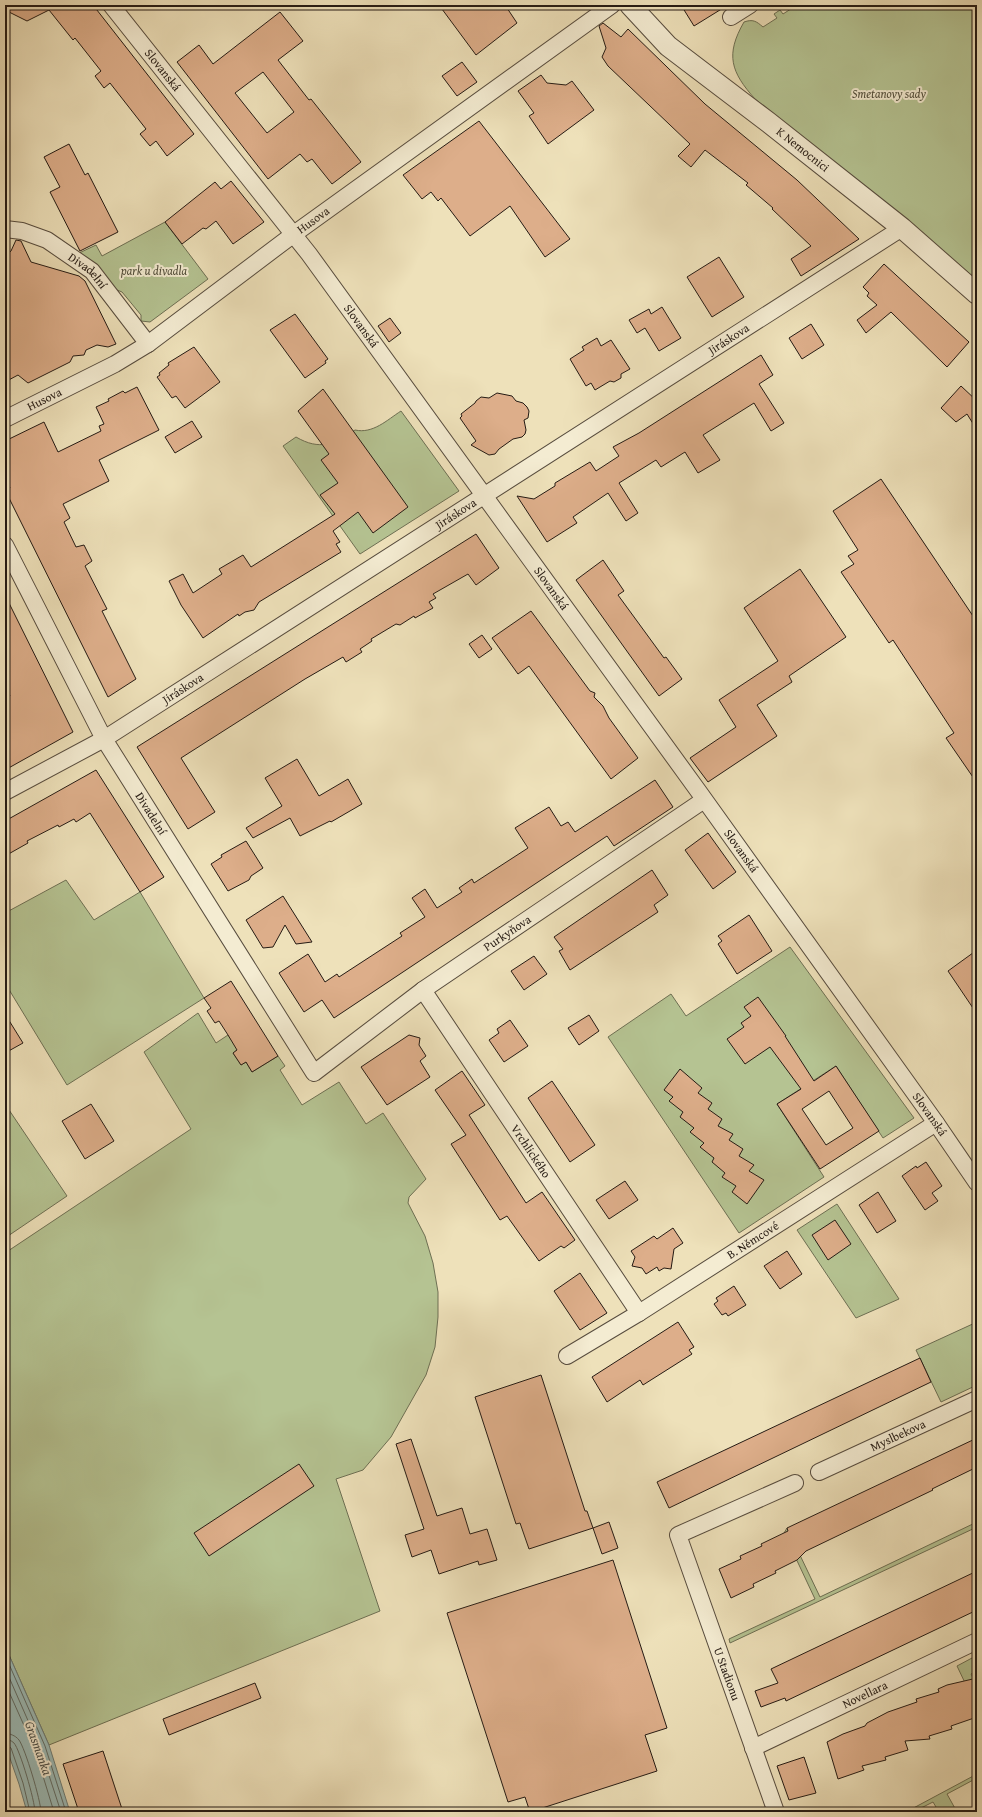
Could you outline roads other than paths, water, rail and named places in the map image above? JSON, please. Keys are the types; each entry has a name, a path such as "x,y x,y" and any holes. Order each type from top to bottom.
{"street":[{"name":"Slovanská","path":"112,5 294,234 704,800 936,1123 977,1183"},
{"name":"Husova","path":"5,419 115,364 148,344 294,234 612,5"},
{"name":"K Nemocnici","path":"630,5 668,46 768,122 902,228 977,294"},
{"path":"731,17 750,5"},
{"name":"Jiráskova","path":"5,792 104,739 902,228"},
{"name":"Divadelní","path":"5,229 22,231 47,240 92,271 148,344"},
{"name":"Divadelní","path":"5,545 104,739 314,1073"},
{"name":"Purkyňova","path":"314,1073 424,990 704,800"},
{"name":"Vrchlického","path":"424,990 639,1313"},
{"name":"B. Němcové","path":"567,1356 639,1313 754,1238 936,1123"},
{"name":"Myslbekova","path":"819,1472 977,1399"},
{"name":"U Stadionu","path":"776,1812 678,1535 795,1483"},
{"name":"Novellara","path":"753,1748 977,1641"}],"water":[{"name":"Grasmanka","path":"5,1646 49,1745 70,1812 27,1812 5,1744"}],"park label":[{"name":"Smetanovy sady","path":"889,94"},
{"name":"park u divadla","path":"154,271"}]}
